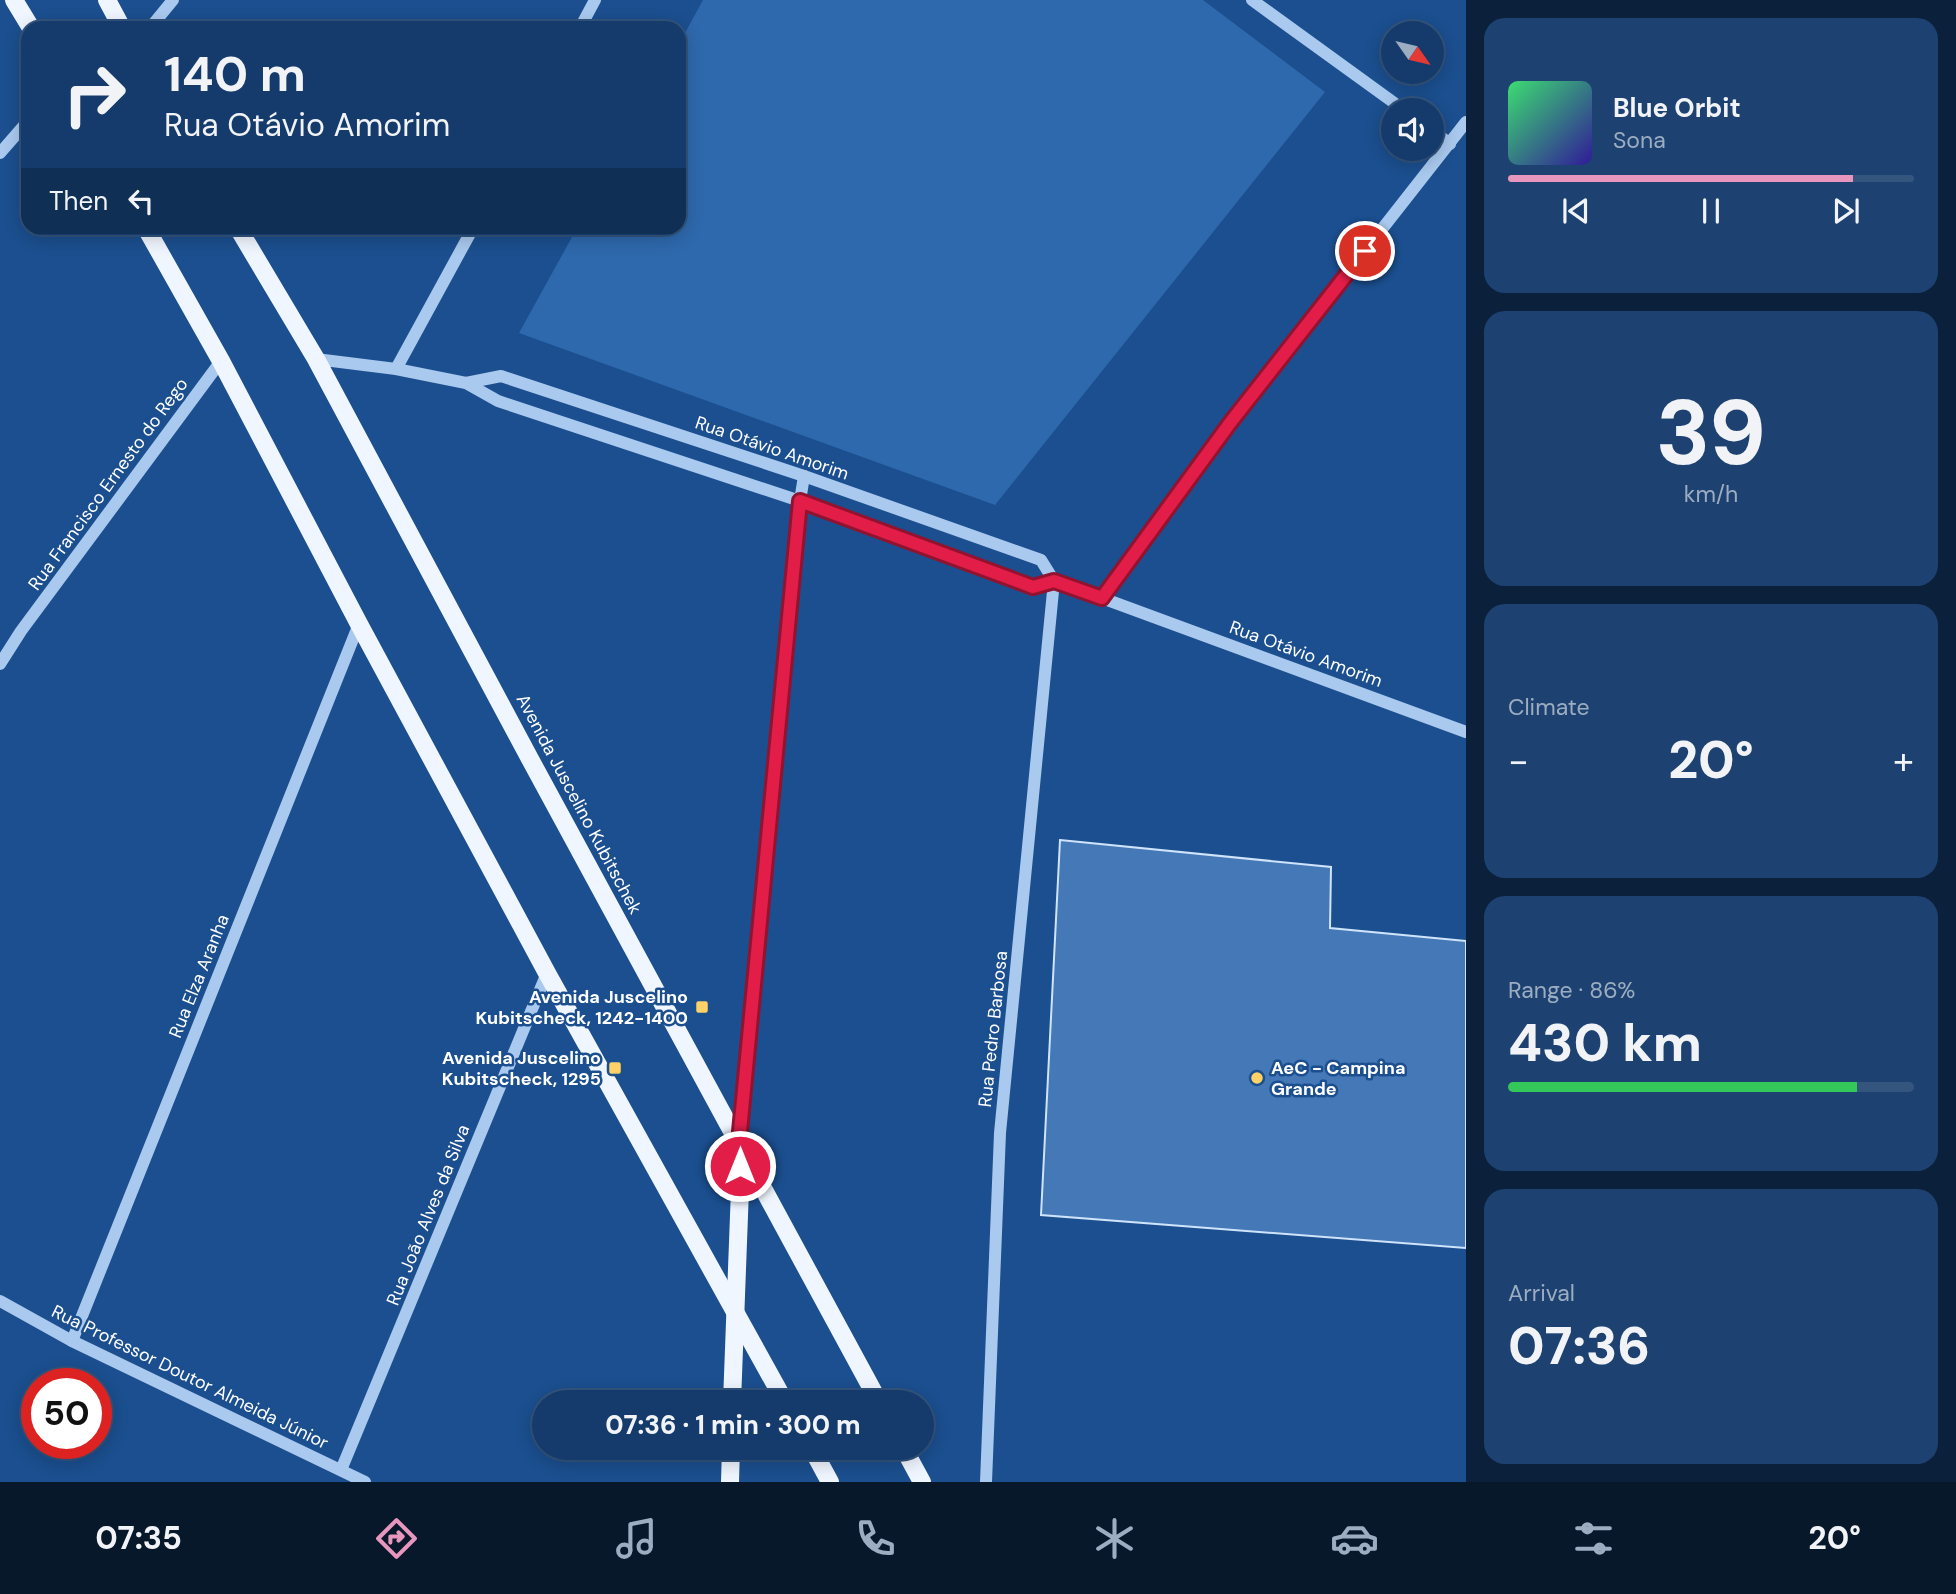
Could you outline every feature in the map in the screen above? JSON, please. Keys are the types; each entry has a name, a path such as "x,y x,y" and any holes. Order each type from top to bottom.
{"main road":[{"path":"14,0 27,21"},
{"path":"107,0 118,21"},
{"path":"150,235 221,360 359,624 547,973 778,1390"},
{"name":"Avenida Juscelino Kubitschek","path":"242,235 316,359 873,1390"},
{"path":"732,1390 740,1189 739,1142"},
{"path":"730,1482 731,1460"},
{"path":"818,1460 830,1482"},
{"path":"911,1460 922,1482"}],"street":[{"path":"156,21 173,0"},
{"path":"584,21 595,0"},
{"path":"1252,0 1387,98"},
{"path":"1102,598 1230,423 1466,122"},
{"path":"0,153 21,129"},
{"path":"1444,139 1450,144"},
{"path":"396,369 469,235"},
{"name":"Rua Otávio Amorim","path":"316,359 396,369 466,383 498,401 800,501 1033,587 1054,581 1466,732"},
{"name":"Rua Francisco Ernesto do Rego","path":"0,664 21,631 221,360"},
{"name":"Rua Otávio Amorim","path":"466,383 501,376 804,476 1041,560 1054,581"},
{"path":"638,447 643,423"},
{"path":"739,1142 804,476"},
{"name":"Rua Pedro Barbosa","path":"986,1482 1000,1133 1054,581"},
{"name":"Rua Elza Aranha","path":"72,1341 359,624"},
{"name":"Rua João Alves da Silva","path":"341,1470 547,973"},
{"name":"Rua Professor Doutor Almeida Júnior","path":"0,1301 72,1341 365,1482"}],"shaded area":[{"path":"703,0 1203,0 1325,92 995,505 519,333 573,235 686,235 686,31"}],"building":[{"name":"AeC - Campina Grande","path":"1060,840 1331,867 1330,928 1466,941 1466,1248 1041,1215"}],"place":[{"name":"Avenida Juscelino Kubitscheck, 1242-1400","path":"702,1007"},
{"name":"Avenida Juscelino Kubitscheck, 1295","path":"615,1068"},
{"name":"AeC - Campina Grande","path":"1257,1078"}],"route":[{"path":"740,1166 739,1142 800,501 1033,587 1054,581 1102,598 1230,423 1365,251"}]}
